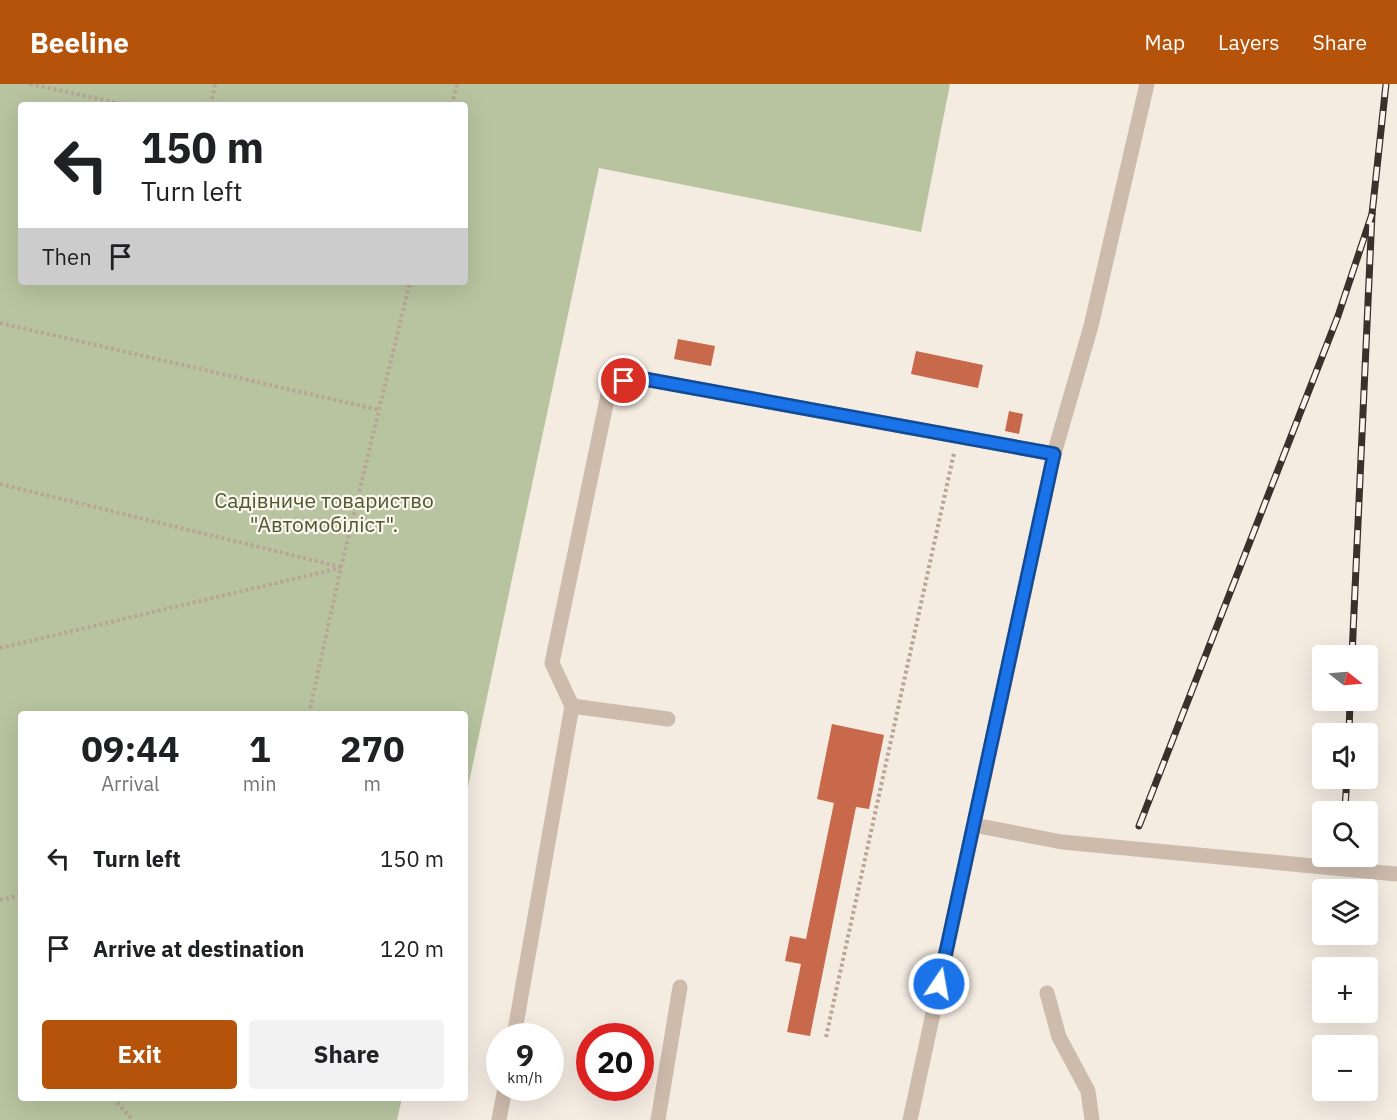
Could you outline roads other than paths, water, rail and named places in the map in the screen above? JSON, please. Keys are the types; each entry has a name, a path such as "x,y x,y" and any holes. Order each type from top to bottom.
{"lane":[{"path":"910,1120 1054,454 1091,326 1147,84"},
{"path":"516,1023 572,706 552,663 609,385 639,378 1054,454"},
{"path":"572,706 668,719"},
{"path":"974,825 1062,842 1397,874"},
{"path":"658,1120 681,987"},
{"path":"1047,993 1059,1037 1088,1091 1092,1120"},
{"path":"499,1120 503,1101"}],"railway":[{"path":"1352,645 1372,214 1386,84"},
{"path":"1139,826 1338,316 1372,214"},
{"path":"1349,723 1350,711"},
{"path":"1345,801 1346,789"}],"park label":[{"name":"Садівниче товариство \"Автомобіліст\".","path":"324,513"}]}
